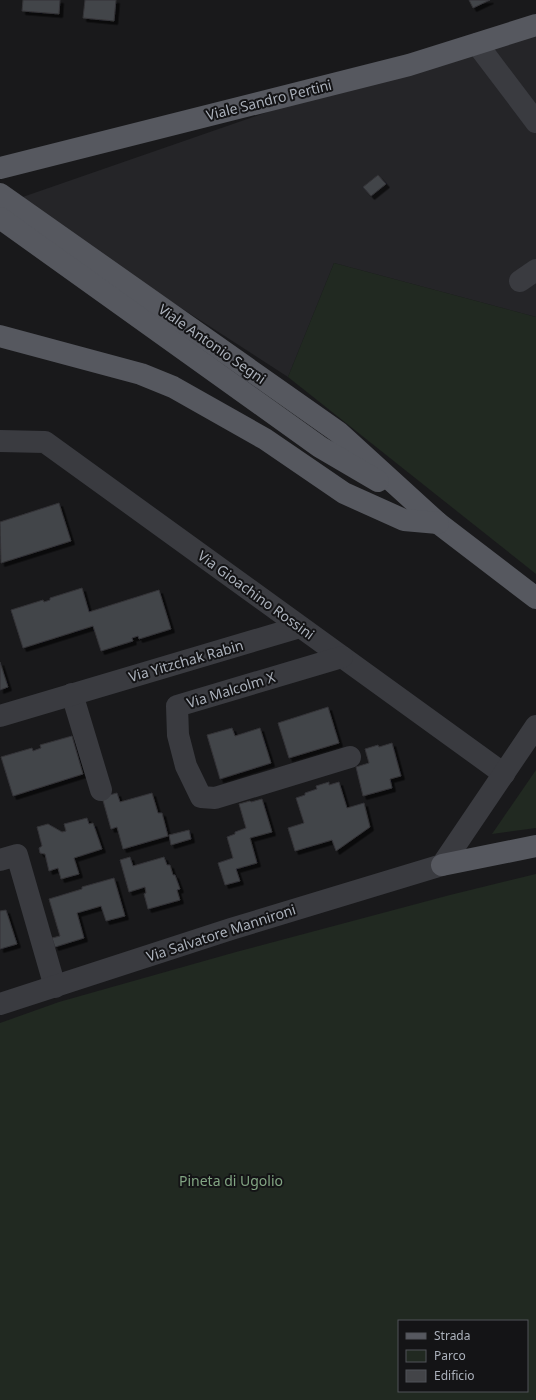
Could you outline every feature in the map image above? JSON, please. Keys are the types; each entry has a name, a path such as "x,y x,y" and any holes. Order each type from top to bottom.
{"main road":[{"name":"Viale Sandro Pertini","path":"0,168 409,65 536,25"},
{"name":"Viale Antonio Segni","path":"0,194 38,233"},
{"name":"Viale Antonio Segni","path":"0,218 38,233 338,432 438,523 536,598"},
{"path":"0,336 141,374 173,387 265,439 344,493 404,520 438,523"},
{"path":"442,865 536,846"}],"street":[{"path":"477,44 536,122"},
{"name":"Via Gioachino Rossini","path":"0,441 45,442 504,774"},
{"name":"Via Yitzchak Rabin","path":"0,716 300,627"},
{"name":"Via Malcolm X","path":"342,657 177,706 178,735 186,766 200,797 215,798 350,757"},
{"path":"72,694 101,790"},
{"path":"442,865 536,726"},
{"path":"0,860 17,855 55,986"},
{"name":"Via Salvatore Mannironi","path":"0,1004 231,930 442,865"}],"shaded area":[{"path":"536,19 536,317 334,263 288,377 14,200"}],"green space":[{"path":"334,263 536,317 536,574 288,377"},
{"path":"536,770 536,828 492,834"},
{"name":"Pineta di Ugolio","path":"536,874 536,1400 0,1400 0,1023 59,1002 236,952 450,895"}],"building":[{"path":"23,0 60,0 59,14 22,11"},
{"path":"85,0 116,0 114,21 83,18"},
{"path":"469,0 490,0 473,8"},
{"path":"378,175 386,184 371,196 363,187"},
{"path":"59,503 71,541 1,563 0,522"},
{"path":"82,588 89,612 159,590 171,629 139,639 138,636 132,638 133,641 101,651 93,626 23,648 11,610 43,600 44,602 50,600 50,598"},
{"path":"0,662 8,687 0,690"},
{"path":"328,707 339,743 289,758 278,723"},
{"path":"232,728 235,736 260,728 271,763 220,779 207,735"},
{"path":"72,736 83,774 13,796 1,757 32,748 33,751 41,748 40,745"},
{"path":"392,743 401,776 390,779 392,788 363,796 356,767 369,763 365,749"},
{"path":"329,782 329,785 339,782 347,808 364,803 370,827 336,851 332,840 295,851 288,828 304,823 296,798 317,789 316,786"},
{"path":"117,793 120,802 152,793 158,813 162,813 168,836 123,849 117,827 111,829 102,797"},
{"path":"262,799 272,832 250,838 257,863 236,869 240,881 225,885 218,863 233,858 227,837 246,828 239,804"},
{"path":"87,818 89,824 93,823 102,849 74,858 79,874 61,879 58,868 49,871 45,854 40,853 39,848 42,846 37,827 48,824 62,832 66,831 64,824"},
{"path":"189,830 191,839 171,845 169,835"},
{"path":"130,857 133,866 164,857 167,865 170,865 173,875 175,875 180,889 177,890 180,900 148,909 144,894 146,893 145,887 129,892 120,860"},
{"path":"114,878 125,916 106,921 101,906 77,913 84,938 55,947 52,938 60,936 49,899 82,889 82,887"},
{"path":"6,910 17,944 0,949 0,911"}]}
